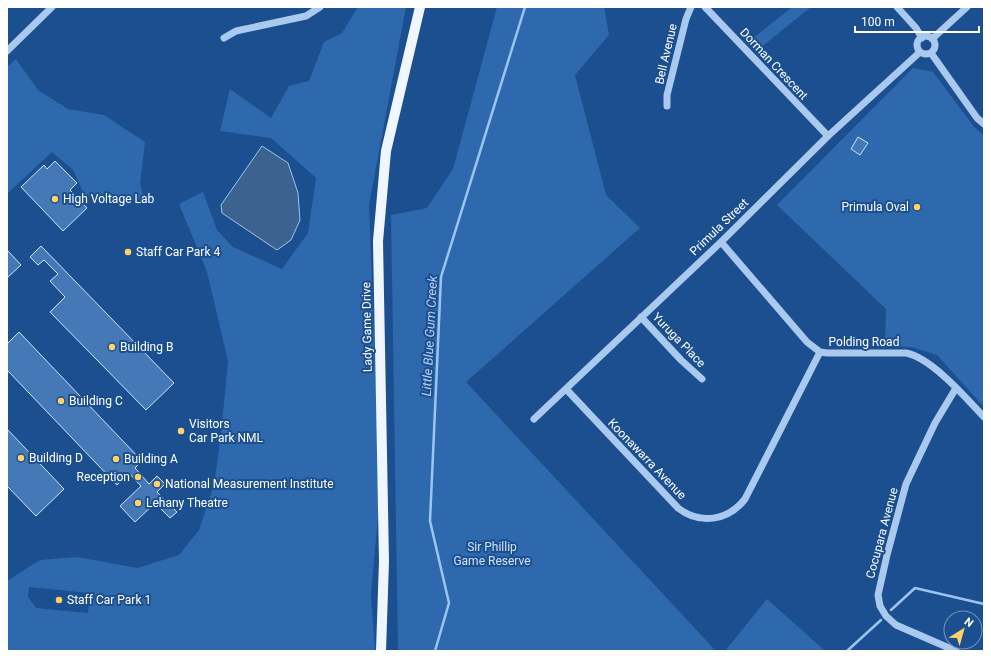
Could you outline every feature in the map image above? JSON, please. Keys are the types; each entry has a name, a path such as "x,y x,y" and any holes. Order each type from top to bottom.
{"main road":[{"name":"Lady Game Drive","path":"381,651 384,561 378,242 386,151 420,7"}],"street":[{"path":"7,50 52,7"},
{"path":"224,38 236,31 306,16 320,7"},
{"name":"Bell Avenue","path":"667,106 668,95 686,18 691,7"},
{"name":"Dorman Crescent","path":"705,7 828,136"},
{"path":"897,7 916,28 922,38"},
{"path":"932,39 967,7"},
{"path":"922,38 926,37 932,39 935,46 931,53"},
{"path":"922,38 918,45 920,52 925,54 931,53"},
{"name":"Primula Street","path":"534,419 641,316 721,242 828,136 920,52"},
{"path":"931,53 977,118 984,124"},
{"name":"Polding Road","path":"721,242 807,342 820,352 906,353 916,355 956,388 984,417"},
{"name":"Yuruga Place","path":"641,316 680,360 702,379"},
{"name":"Koonawarra Avenue","path":"566,389 678,508 696,518 709,519 729,513 745,498 820,352"},
{"name":"Cocupara Avenue","path":"956,388 935,423 906,484 886,555 878,595 880,606 886,616 896,625 956,651"}],"green space":[{"path":"358,7 406,7 369,205 380,494 371,595 375,651 7,651 7,581 40,560 77,557 137,568 179,555 199,530 214,485 221,434 228,361 207,272 179,204 203,192 217,230 233,247 282,269 308,233 316,178 271,138 220,131 230,89 271,118 289,86 309,81 324,42 342,33","holes":["29,587 90,593 88,613 36,608 28,597"]},
{"name":"Sir Phillip Game Reserve","path":"497,7 604,7 609,35 575,75 606,195 640,228 466,382 716,651 398,651 391,215 427,208 453,169"},
{"path":"792,7 811,7 760,48 752,39"},
{"path":"16,59 38,90 68,109 104,115 145,142 140,184 145,201 97,195 86,198 73,170 52,152 7,194 7,67"},
{"path":"913,68 933,72 975,128 984,135 984,407 937,355 911,347 885,346 886,309 777,205"},
{"path":"767,599 825,651 725,651"}],"shaded area":[{"path":"262,146 288,163 298,193 300,220 291,240 277,250 222,213 221,205"}],"building":[{"path":"858,137 868,143 860,155 851,149"},
{"name":"High Voltage Lab","path":"55,161 77,183 70,190 87,208 63,231 21,187 44,165 47,169"},
{"name":"Building B","path":"41,246 174,383 146,410 50,312 65,297 50,281 58,274 44,260 38,265 30,257"},
{"path":"7,250 21,265 7,278"},
{"name":"Building C","path":"19,332 142,461 135,468 149,484 157,476 165,484 157,492 177,512 170,518 155,503 135,522 120,506 141,486 129,473 117,485 7,370 7,344"},
{"name":"Building D","path":"7,429 64,489 36,516 7,486"}],"waterway":[{"name":"Little Blue Gum Creek","path":"435,651 449,603 430,521 441,277 525,7"},
{"name":"Little Blue Gum Creek","path":"891,610 915,588 984,604"},
{"name":"Little Blue Gum Creek","path":"847,651 881,620"}],"place":[{"name":"High Voltage Lab","path":"55,199"},
{"name":"Primula Oval","path":"917,207"},
{"name":"Staff Car Park 4","path":"128,252"},
{"name":"Building B","path":"112,347"},
{"name":"Building C","path":"61,401"},
{"name":"Visitors Car Park NML","path":"181,431"},
{"name":"Building D","path":"21,458"},
{"name":"Building A","path":"116,459"},
{"name":"Reception","path":"138,477"},
{"name":"National Measurement Institute","path":"157,484"},
{"name":"Lehany Theatre","path":"138,503"},
{"name":"Staff Car Park 1","path":"59,600"}]}
